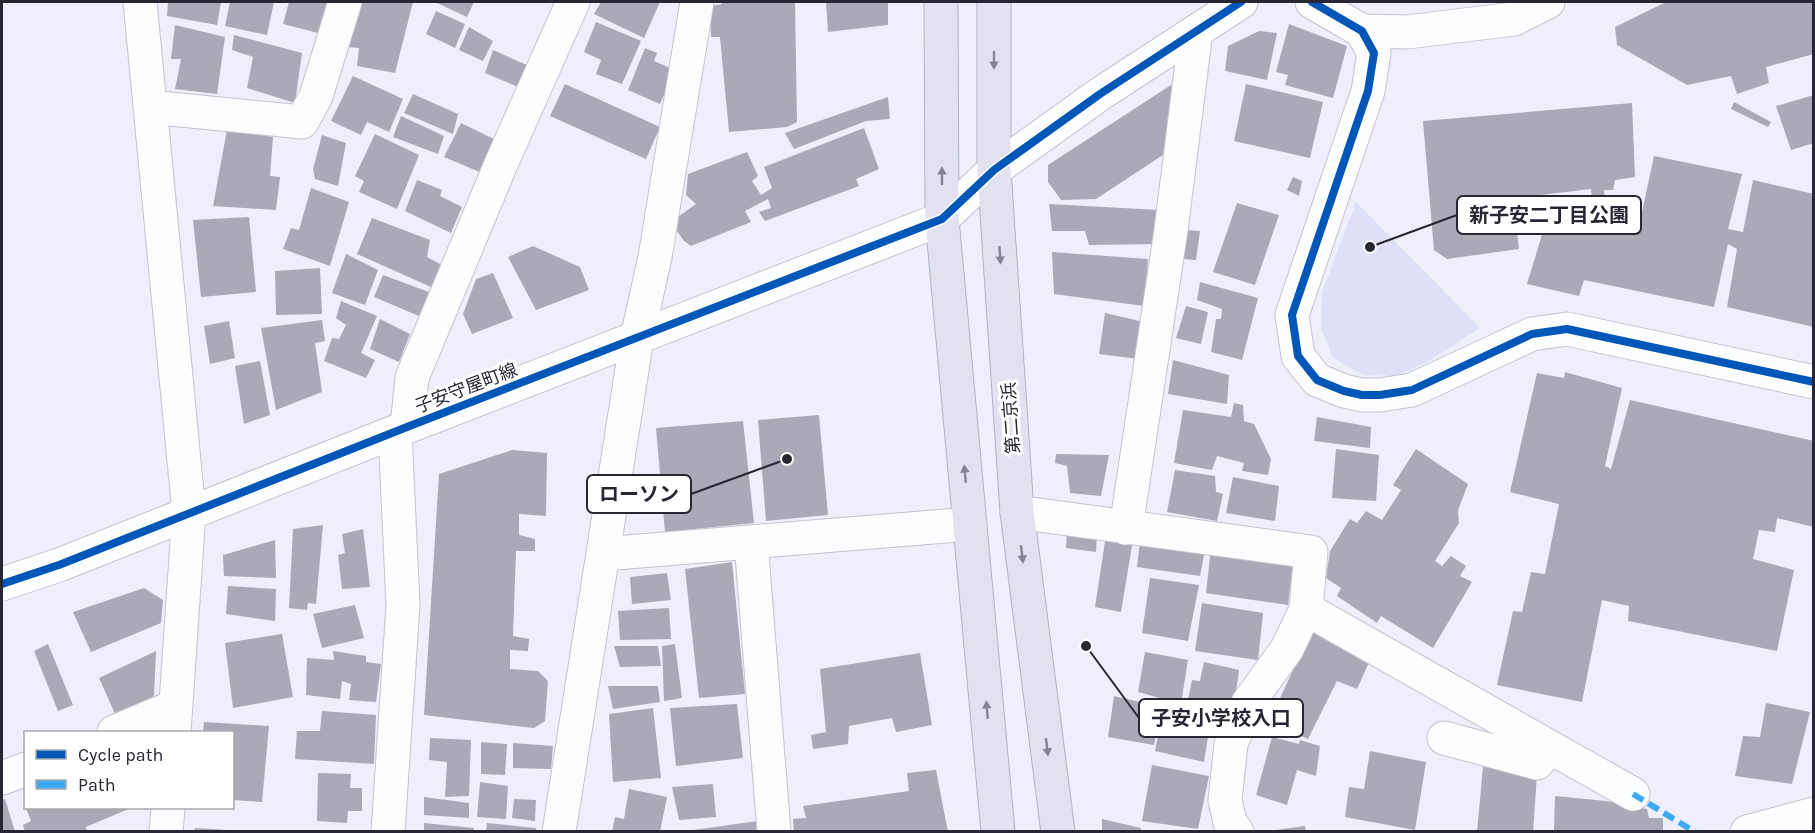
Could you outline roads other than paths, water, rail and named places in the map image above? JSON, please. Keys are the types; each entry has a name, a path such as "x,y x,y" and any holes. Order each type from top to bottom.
{"highway":[{"path":"941,2 942,219 998,831"},
{"name":"第二京浜","path":"994,2 994,170 1017,512 1058,831"}],"street":[{"path":"119,731 175,719 189,513 140,2"},
{"path":"150,107 302,122 316,96 345,2"},
{"path":"388,831 403,605 401,430 412,378 501,164 573,2"},
{"path":"559,831 637,338 655,257 697,2"},
{"path":"942,219 994,170 1100,94 1241,2"},
{"path":"1312,2 1362,31 1407,32 1514,19 1548,2"},
{"path":"1126,528 1171,230 1196,31"},
{"path":"1362,31 1374,53 1368,91 1292,315 1298,356 1317,380 1344,391 1362,395 1412,390 1532,334 1567,329 1814,382"},
{"name":"子安守屋町線","path":"2,584 59,565 942,219"},
{"path":"1017,512 1311,552 1305,609 1287,649 1248,703 1231,744 1226,800 1230,822 1237,831"},
{"path":"603,554 970,524"},
{"path":"751,542 774,831"},
{"path":"1305,609 1633,794"},
{"path":"1444,738 1537,763 1550,747"},
{"path":"2,778 24,770"},
{"path":"166,831 168,809"},
{"path":"1747,831 1814,814"}],"place":[{"name":"新子安二丁目公園","path":"1370,247"},
{"name":"ローソン","path":"787,459"},
{"name":"子安小学校入口","path":"1086,646"}]}
